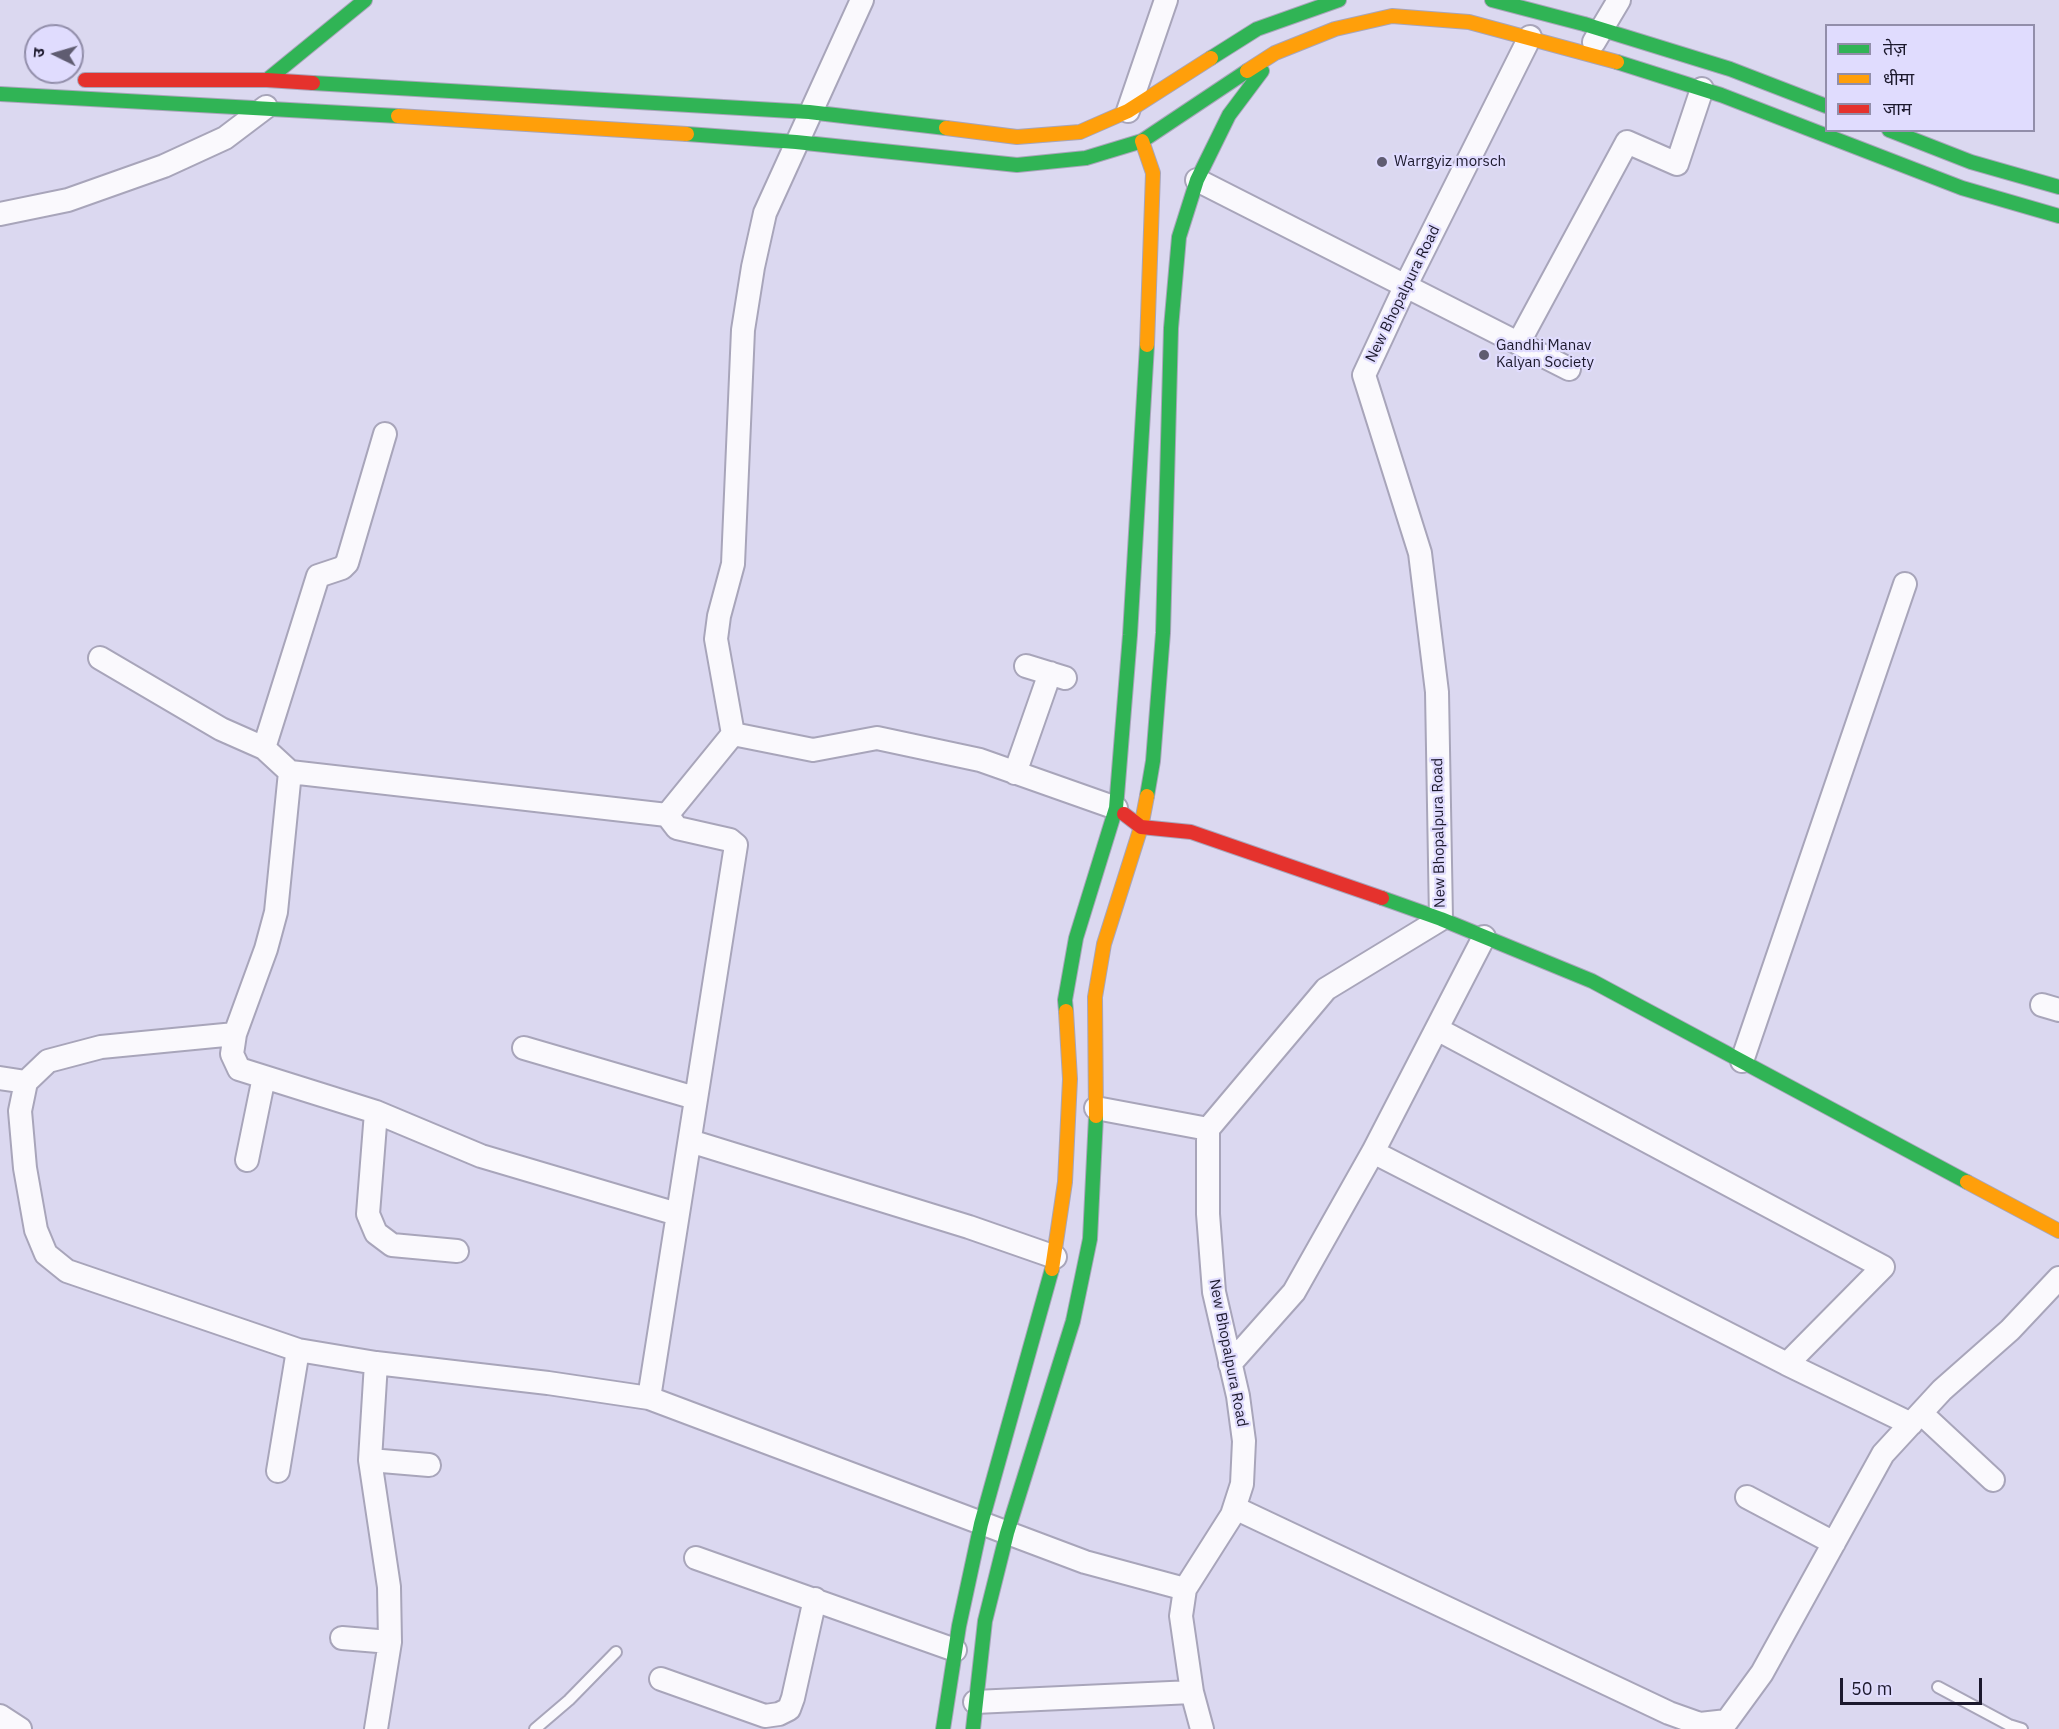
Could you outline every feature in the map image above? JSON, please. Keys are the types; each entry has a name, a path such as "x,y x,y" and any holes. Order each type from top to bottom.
{"street":[{"path":"267,80 365,0"},
{"path":"667,815 733,734 716,639 733,564 743,330 765,213 861,0"},
{"path":"1128,111 1166,0"},
{"path":"84,80 267,80 809,112 1017,137 1080,132 1128,111 1257,29 1339,0"},
{"path":"1492,0 1730,69 1825,105"},
{"path":"1587,53 1619,0"},
{"path":"0,94 71,100 266,107 796,142 1017,165 1086,158 1142,141 1275,53 1335,29 1392,16 1469,22 1587,53 1702,89 1962,188 2059,216"},
{"name":"New Bhopalpura Road","path":"1202,1729 1192,1692 1181,1616 1185,1589 1208,1557 1235,1508 1242,1484 1244,1441 1214,1292 1208,1214 1208,1129 1326,989 1441,920 1437,692 1420,553 1364,375 1405,287 1530,37"},
{"path":"973,1729 986,1621 1007,1533 1073,1321 1090,1239 1096,1108 1096,987 1104,944 1141,827 1153,761 1163,633 1171,328 1179,237 1197,180 1229,115 1275,53"},
{"path":"1519,342 1627,142 1677,164 1702,89"},
{"path":"0,214 68,200 164,166 225,138 266,107"},
{"path":"1894,132 1971,162 2059,187"},
{"path":"943,1729 955,1650 981,1524 1033,1344 1055,1257 1065,1182 1069,1102 1065,1000 1076,938 1116,808 1130,635 1151,266 1153,173 1142,141"},
{"path":"1197,180 1569,369"},
{"path":"264,748 318,576 342,568 346,563 385,434"},
{"path":"1742,1060 1905,584"},
{"path":"100,658 221,729 264,748 290,772 667,815 677,828 730,840 736,845 649,1398"},
{"path":"1015,773 1058,676 1026,666"},
{"path":"733,734 813,750 878,738 980,760 1116,808 1141,827 1191,832 1441,920 1592,981 2059,1230"},
{"path":"290,772 276,912 267,949 235,1034 232,1054 239,1069 376,1112 481,1156 677,1214"},
{"path":"1230,1364 1294,1292 1373,1152 1484,937"},
{"path":"1437,1029 1883,1267 1787,1364"},
{"path":"235,1034 101,1047 48,1061 26,1082 20,1111 25,1168 36,1230 46,1254 67,1271 298,1350 376,1363 649,1398 1085,1562 1185,1589"},
{"path":"524,1048 695,1098"},
{"path":"247,1160 264,1077"},
{"path":"0,1078 26,1082"},
{"path":"1096,1108 1208,1129"},
{"path":"376,1112 368,1214 376,1233 392,1245 457,1251"},
{"path":"690,1141 969,1227 1055,1257"},
{"path":"1373,1152 1787,1364 1916,1418 1993,1480"},
{"path":"1235,1508 1669,1713 1700,1724 1726,1725 1762,1673 1883,1454 1942,1390 2010,1330 2059,1278"},
{"path":"278,1471 298,1350"},
{"path":"376,1363 370,1460 390,1587 390,1642 376,1729"},
{"path":"370,1460 429,1465"},
{"path":"1747,1497 1834,1544"},
{"path":"696,1558 955,1650"},
{"path":"661,1679 765,1716 779,1714 789,1709 815,1599"},
{"path":"342,1638 390,1642"},
{"path":"975,1702 1192,1692"},
{"path":"0,1716 20,1729"}],"lane":[{"path":"535,1729 616,1652"},
{"path":"1938,1687 2008,1725 2022,1729"}],"traffic: fast":[{"path":"267,80 365,0"},
{"path":"1211,58 1257,29 1339,0"},
{"path":"1492,0 1584,24 1730,69 1825,106"},
{"path":"1617,62 1721,95 1962,188 2059,216"},
{"path":"687,134 796,142 1017,165 1086,158 1142,141 1247,71"},
{"path":"1147,796 1153,761 1163,633 1171,328 1179,237 1197,180 1229,115 1262,71"},
{"path":"313,83 809,112 946,128"},
{"path":"0,94 398,116"},
{"path":"1894,132 1971,162 2059,187"},
{"path":"1066,1011 1065,1000 1076,938 1116,808 1130,635 1147,345"},
{"path":"1382,898 1441,919 1592,981 1967,1182"},
{"path":"973,1729 985,1621 1007,1533 1073,1321 1090,1239 1096,1116"},
{"path":"943,1729 959,1626 981,1524 1052,1269"}],"traffic: slow":[{"path":"1247,71 1275,53 1335,29 1392,16 1469,22 1617,62"},
{"path":"946,128 1017,137 1080,132 1128,111 1211,58"},
{"path":"398,116 687,134"},
{"path":"1142,141 1153,173 1147,345"},
{"path":"1096,1116 1095,997 1104,944 1141,827 1147,796"},
{"path":"1052,1269 1065,1182 1070,1079 1066,1011"},
{"path":"1967,1182 2059,1231"}],"traffic: jam":[{"path":"85,80 267,80 313,83"},
{"path":"1124,814 1141,827 1191,832 1382,898"}],"place":[{"name":"Warrgyiz morsch","path":"1382,162"},
{"name":"Gandhi Manav Kalyan Society","path":"1484,355"}]}
